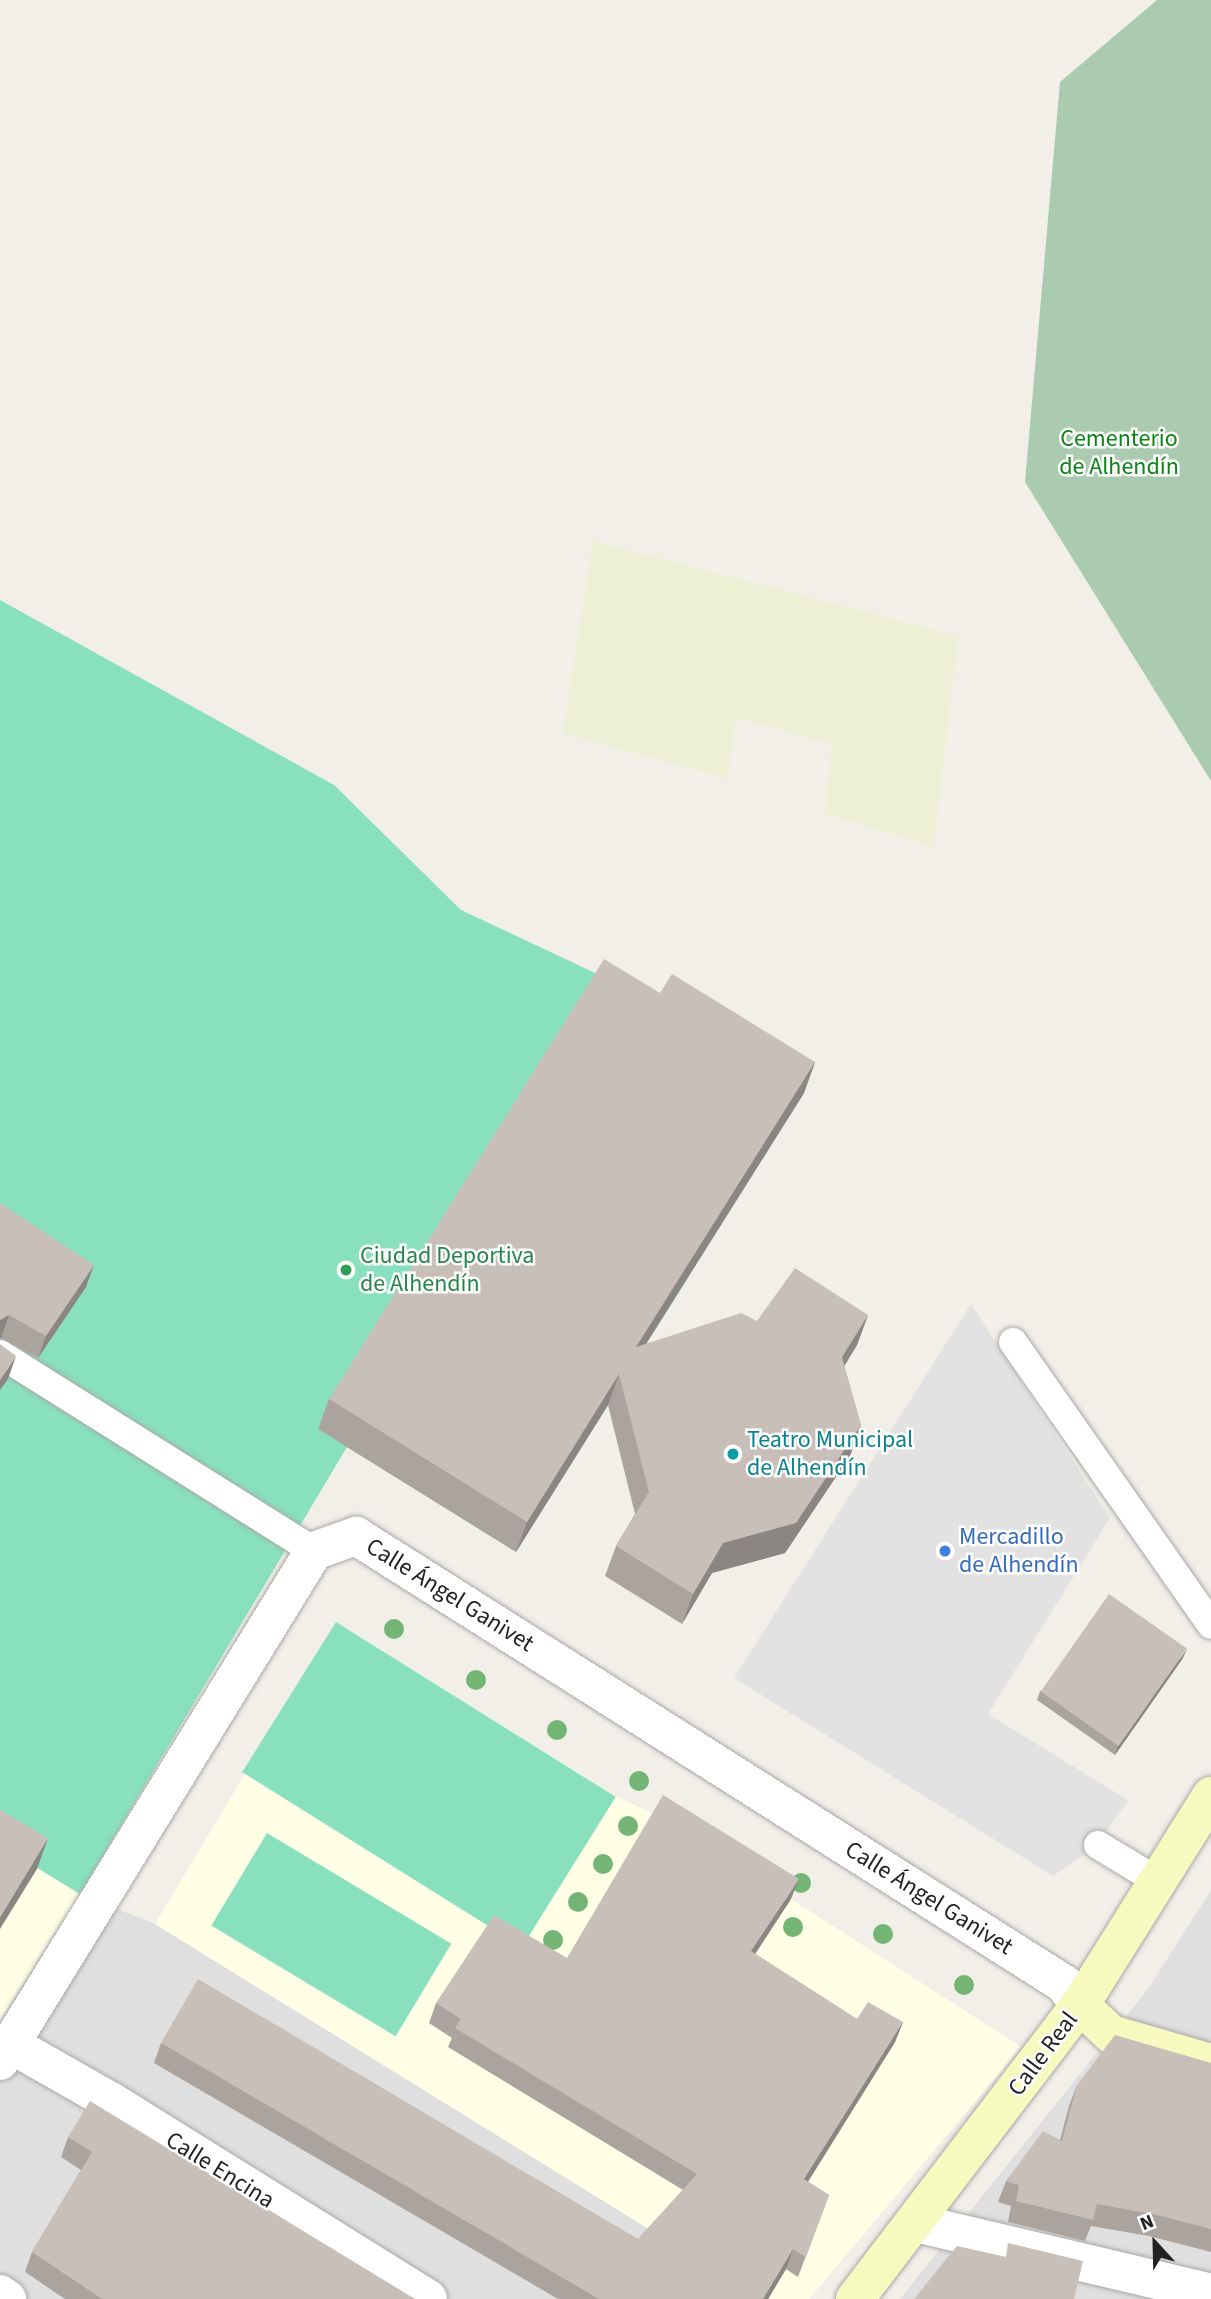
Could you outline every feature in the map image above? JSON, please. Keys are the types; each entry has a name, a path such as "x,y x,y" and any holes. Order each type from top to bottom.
{"street":[{"name":"Calle Ángel Ganivet","path":"314,1551 356,1536 1064,1984 1080,2005"},
{"path":"5,2053 314,1551"},
{"name":"Calle Real","path":"855,2299 916,2223 1080,2005 1211,1796"},
{"path":"1080,2005 1111,2034 1211,2063"},
{"name":"Calle Encina","path":"5,2053 112,2102 428,2299"},
{"path":"916,2223 1211,2293"},
{"path":"0,2294 7,2299"}],"lane":[{"path":"1013,1342 1211,1625"},
{"path":"0,1354 314,1551"},
{"path":"1098,1845 1159,1882"}],"shaded area":[{"path":"593,541 958,636 934,847 825,813 832,744 736,718 728,779 563,733"},
{"path":"971,1304 1110,1518 988,1714 1128,1800 1098,1845 1053,1876 734,1678"},
{"path":"336,1622 616,1796 656,1815 1021,2047 809,2299 762,2299 155,1924"},
{"path":"0,1846 80,1894 0,2021"},
{"path":"1211,1890 1211,2299 900,2299 1148,1989"},
{"path":"80,1894 155,1924 762,2299 0,2299 0,2021"}],"green space":[{"name":"Cementerio de Alhendín","path":"1157,0 1211,0 1211,781 1025,482 1060,82"},
{"name":"Ciudad Deportiva de Alhendín","path":"0,600 334,785 461,910 661,1004 804,1093 516,1552 347,1447 80,1894 0,1845"},
{"path":"336,1622 616,1797 522,1947 242,1772"},
{"path":"267,1833 451,1944 396,2036 211,1926"}],"building":[{"path":"604,959 660,993 672,974 815,1062 636,1347 741,1313 757,1321 795,1268 868,1315 842,1357 861,1425 796,1523 723,1543 693,1594 616,1546 649,1492 619,1374 527,1522 329,1399"},
{"path":"0,1203 94,1265 46,1336 9,1315 0,1320"},
{"path":"0,1344 16,1356 0,1380"},
{"path":"1109,1594 1187,1648 1119,1746 1041,1691"},
{"path":"663,1795 799,1879 751,1951 857,2019 868,2002 903,2022 804,2179 829,2195 806,2257 793,2249 763,2299 599,2299 161,2043 198,1979 638,2239 697,2174 455,2028 461,2019 436,2003 494,1915 567,1958"},
{"path":"0,1810 48,1838 0,1917"},
{"path":"1115,2035 1211,2063 1211,2229 1157,2215 1097,2204 1093,2220 1016,2201 1019,2185 1006,2181 1043,2131 1062,2141 1077,2085"},
{"path":"90,2101 415,2299 102,2299 32,2252 92,2152 68,2137"},
{"path":"1008,2243 1083,2261 1074,2299 914,2299 957,2246 1006,2257"}],"place":[{"name":"Ciudad Deportiva de Alhendín","path":"346,1270"},
{"name":"Teatro Municipal de Alhendín","path":"733,1454"},
{"name":"Mercadillo de Alhendín","path":"945,1551"}]}
